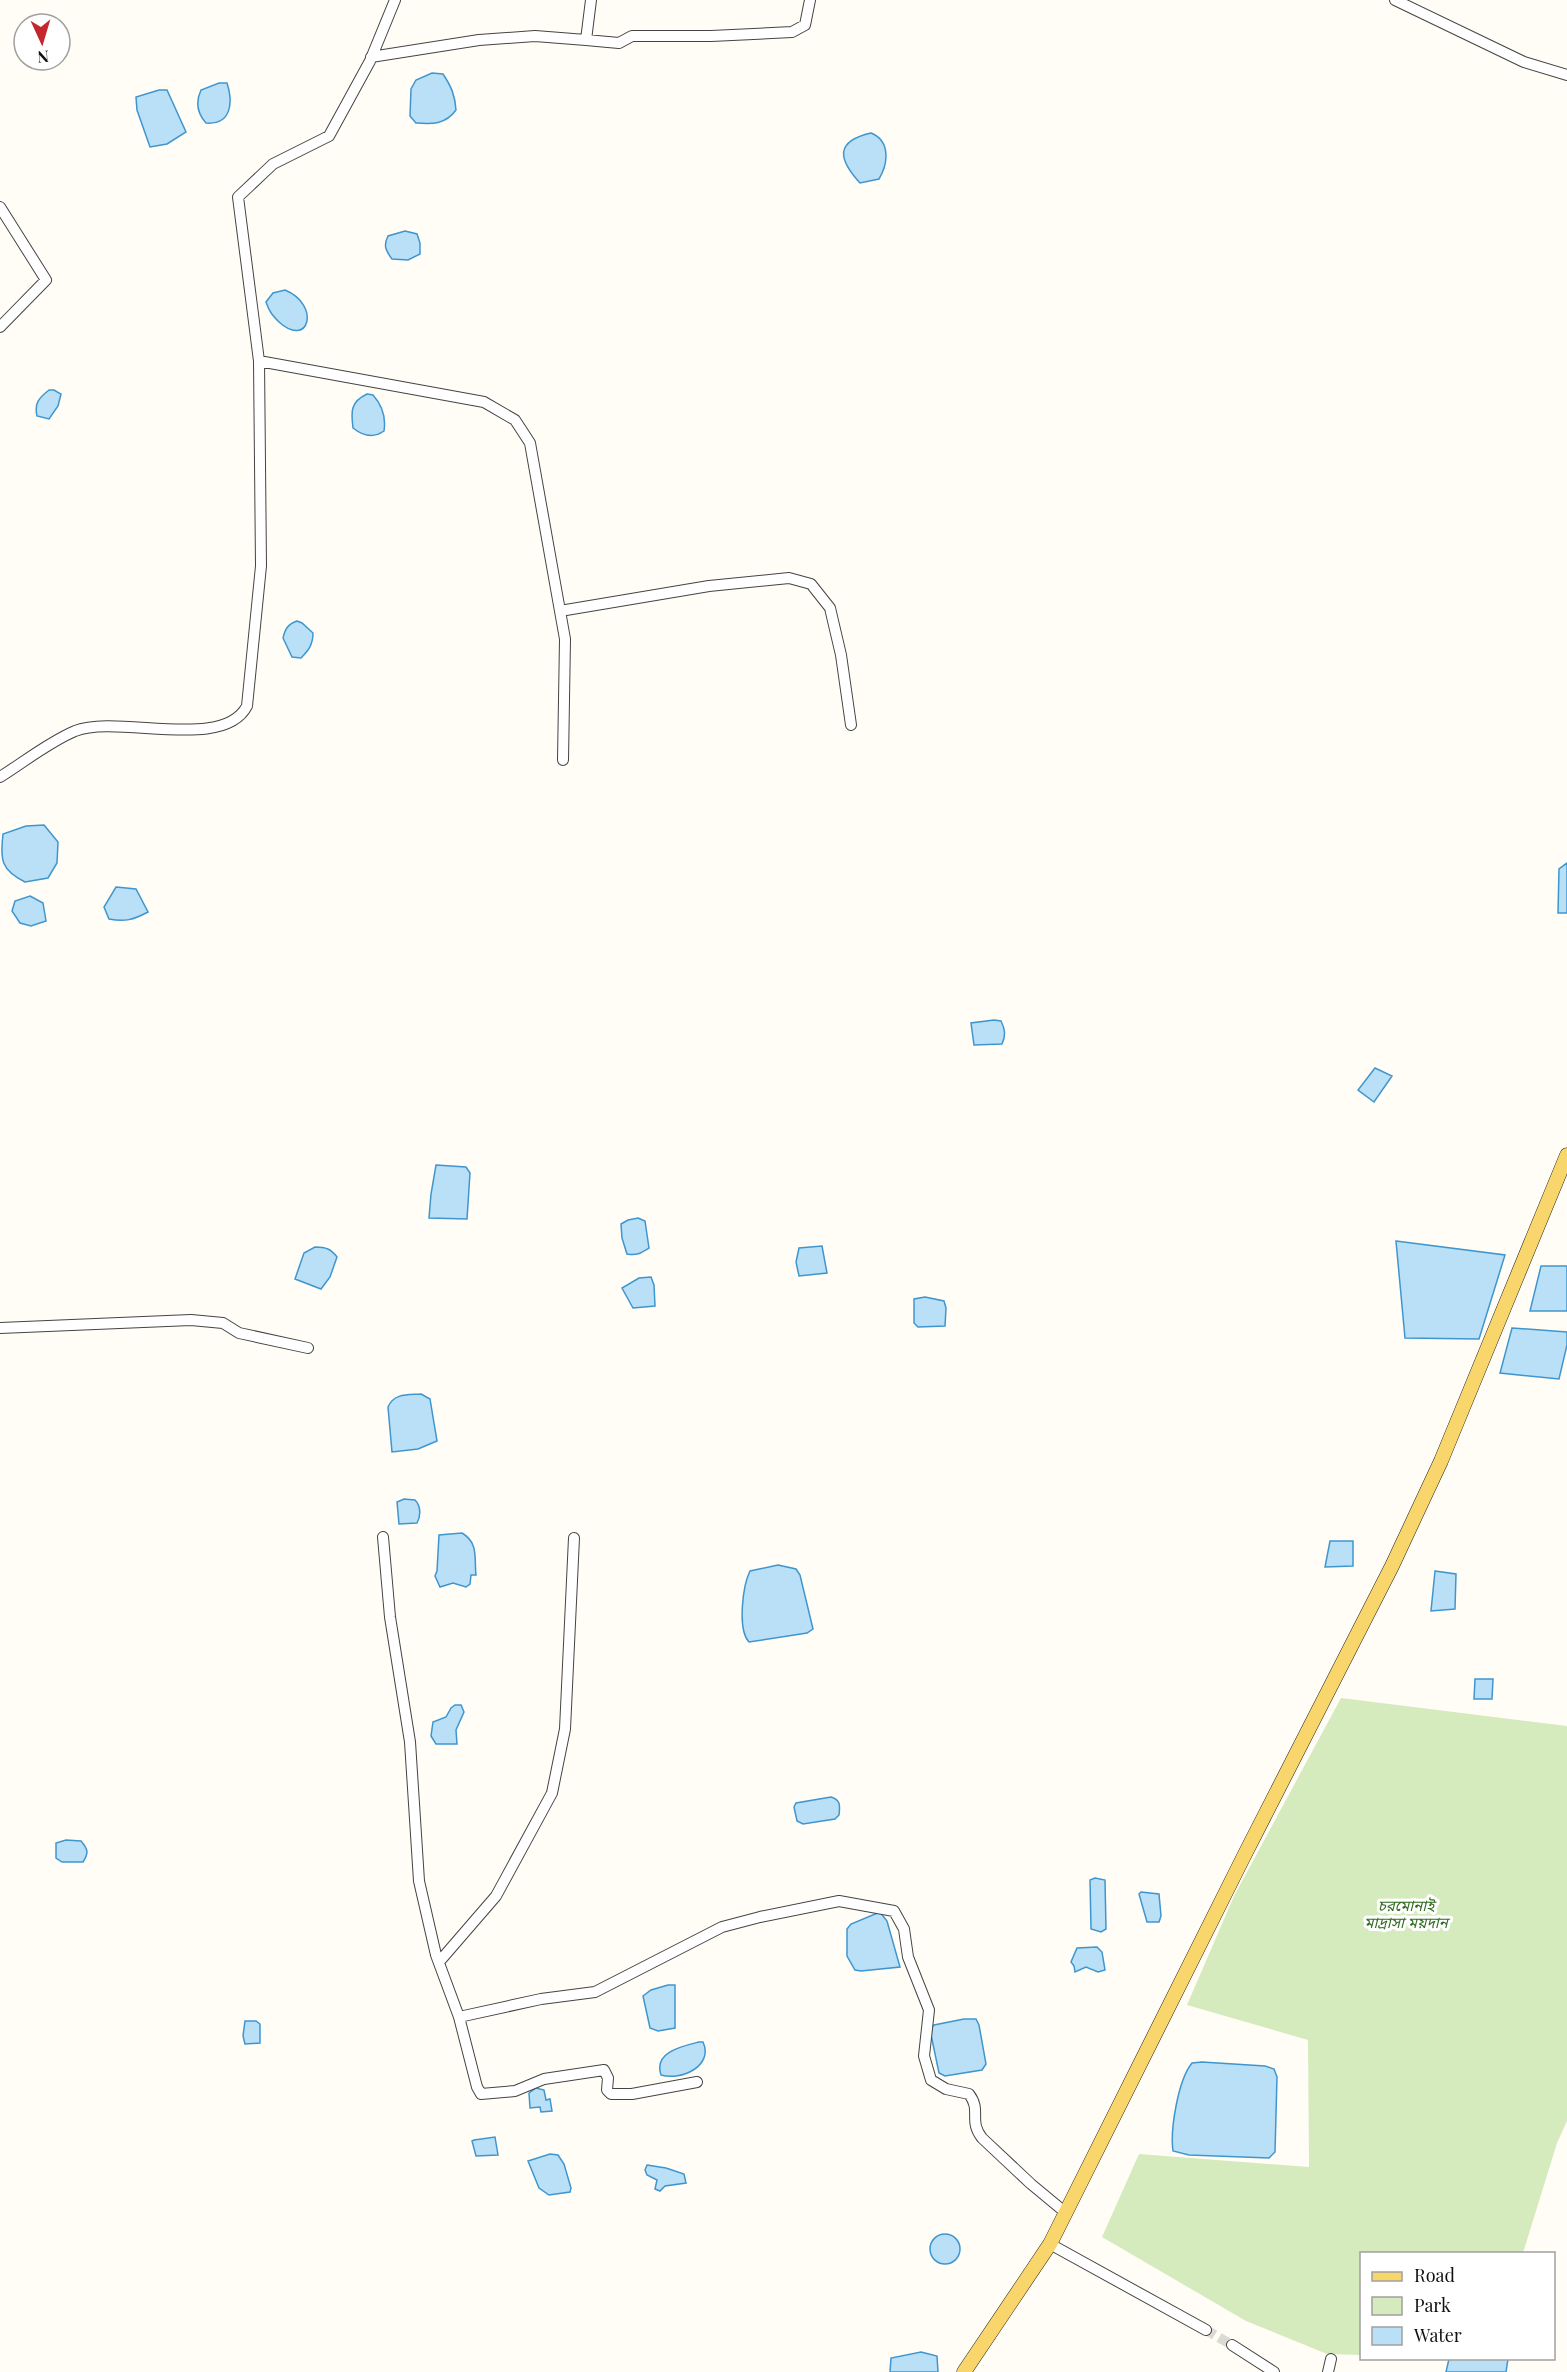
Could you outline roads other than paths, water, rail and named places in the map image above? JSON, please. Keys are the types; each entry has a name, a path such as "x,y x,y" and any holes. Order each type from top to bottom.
{"main road":[{"path":"964,2372 1050,2244 1392,1566 1441,1461 1567,1155"}],"street":[{"path":"0,777 76,731 106,726 181,730 211,728 230,724 242,716 247,706 261,566 260,361 238,196 273,164 329,136 371,57 395,0"},
{"path":"586,40 591,0"},
{"path":"371,57 479,40 535,36 619,43 632,36 792,32 805,25 810,0"},
{"path":"1395,0 1524,62 1567,75"},
{"path":"0,207 46,280 0,327"},
{"path":"260,361 484,402 515,420 530,443 565,639 563,760"},
{"path":"560,611 709,586 789,578 811,584 830,608 841,655 851,725"},
{"path":"0,1328 191,1320 224,1323 239,1333 308,1348"},
{"path":"383,1537 390,1617 410,1742 416,1860 439,1962 459,2017 481,2094 514,2091 544,2079 604,2070 611,2094 632,2094 697,2082"},
{"path":"439,1962 496,1896 552,1793 565,1729 574,1538"},
{"path":"459,2017 541,1999 595,1992 722,1927 839,1901 894,1911 904,1929 908,1957 928,2010 924,2056 932,2080 946,2089 969,2094 976,2103 976,2130 982,2138 1066,2213"},
{"path":"1050,2244 1206,2330"},
{"path":"1233,2345 1274,2372"},
{"path":"1328,2372 1331,2360"}],"water":[{"path":"432,73 443,74 452,91 456,110 443,121 416,123 410,116 411,89 416,80"},
{"path":"219,83 227,83 230,105 226,116 221,120 206,123 198,108 199,95 201,90"},
{"path":"167,90 186,132 167,144 150,147 137,110 136,97"},
{"path":"871,133 882,141 886,160 879,179 860,183 847,166 844,152 851,141"},
{"path":"405,231 417,234 420,254 408,260 392,259 386,248 388,236"},
{"path":"285,290 303,305 307,314 304,328 289,329 271,313 266,302 273,293"},
{"path":"49,390 61,394 58,406 49,419 37,416 36,408 40,398"},
{"path":"367,394 373,395 376,399 384,417 384,431 376,435 361,433 353,428 353,408 357,400"},
{"path":"297,621 313,633 310,647 301,658 292,657 283,638 287,627"},
{"path":"44,825 58,842 57,863 48,878 25,882 11,873 4,863 3,834 26,826"},
{"path":"1567,863 1567,913 1558,913 1559,869"},
{"path":"116,887 136,889 148,912 129,920 109,919 104,907"},
{"path":"30,896 43,903 46,921 31,926 20,923 12,911 15,901"},
{"path":"1001,1021 1003,1027 1002,1044 974,1045 971,1023"},
{"path":"1375,1068 1392,1076 1374,1102 1358,1090"},
{"path":"436,1165 466,1167 470,1173 467,1219 429,1218"},
{"path":"638,1218 645,1221 649,1248 639,1254 627,1254 621,1224"},
{"path":"1396,1241 1505,1255 1479,1339 1405,1338"},
{"path":"822,1246 827,1273 799,1276 796,1262 799,1248"},
{"path":"315,1247 328,1249 337,1257 330,1277 321,1289 295,1279 304,1253"},
{"path":"1541,1266 1567,1266 1567,1311 1530,1311"},
{"path":"651,1277 654,1285 655,1306 633,1308 622,1288 639,1278"},
{"path":"925,1297 944,1301 945,1326 918,1327 914,1323 914,1299"},
{"path":"1512,1328 1567,1332 1567,1345 1559,1379 1500,1373"},
{"path":"421,1394 430,1399 437,1441 418,1449 392,1452 388,1407 398,1397"},
{"path":"404,1499 417,1502 420,1511 417,1523 399,1524 397,1502"},
{"path":"462,1533 473,1546 476,1575 471,1575 470,1584 466,1587 453,1583 440,1587 435,1576 439,1535"},
{"path":"1330,1541 1353,1541 1353,1566 1325,1567"},
{"path":"778,1565 796,1569 800,1575 813,1629 807,1633 749,1642 745,1636 742,1618 747,1578 750,1571"},
{"path":"1435,1571 1456,1574 1455,1609 1431,1611"},
{"path":"1475,1679 1493,1679 1492,1699 1474,1699"},
{"path":"455,1705 461,1705 464,1712 456,1730 457,1744 436,1744 431,1736 433,1722 446,1717"},
{"path":"831,1797 837,1800 840,1809 835,1819 803,1824 797,1821 794,1807 796,1803"},
{"path":"66,1840 81,1841 87,1854 83,1862 62,1862 56,1858 56,1843"},
{"path":"1095,1878 1105,1880 1106,1929 1101,1932 1091,1929 1090,1880"},
{"path":"1141,1892 1159,1894 1161,1916 1159,1922 1147,1922 1139,1894"},
{"path":"880,1912 887,1921 900,1967 855,1970 847,1956 847,1929 851,1924"},
{"path":"1097,1947 1102,1952 1105,1970 1098,1972 1086,1967 1075,1972 1071,1962 1077,1948"},
{"path":"675,1985 675,2028 658,2031 650,2028 643,1996 651,1990"},
{"path":"976,2019 979,2025 986,2064 982,2070 945,2076 939,2073 930,2030 934,2025"},
{"path":"245,2021 256,2021 260,2024 260,2043 245,2044 243,2036"},
{"path":"703,2042 705,2051 700,2065 686,2074 661,2075 661,2061 665,2056 678,2048"},
{"path":"1192,2063 1265,2066 1274,2069 1277,2077 1275,2152 1269,2158 1189,2155 1173,2151 1174,2118 1179,2093"},
{"path":"536,2088 544,2090 546,2100 550,2099 552,2111 541,2112 540,2107 530,2108 529,2093"},
{"path":"495,2137 498,2155 476,2156 472,2141"},
{"path":"550,2154 558,2155 564,2164 571,2188 570,2192 549,2195 539,2188 528,2161"},
{"path":"647,2165 684,2174 686,2183 665,2186 660,2191 655,2189 657,2180 647,2175 645,2170"},
{"path":"945,2234 956,2238 960,2249 956,2260 945,2264 934,2260 930,2249 934,2238"},
{"path":"921,2352 937,2356 938,2372 890,2372 891,2358"},
{"path":"1449,2360 1508,2360 1506,2372 1446,2372"}],"tunnel":[{"path":"1206,2330 1232,2345"}],"park label":[{"name":"চরমোনাই মাদ্রাসা ময়দান","path":"1406,1914"}]}
